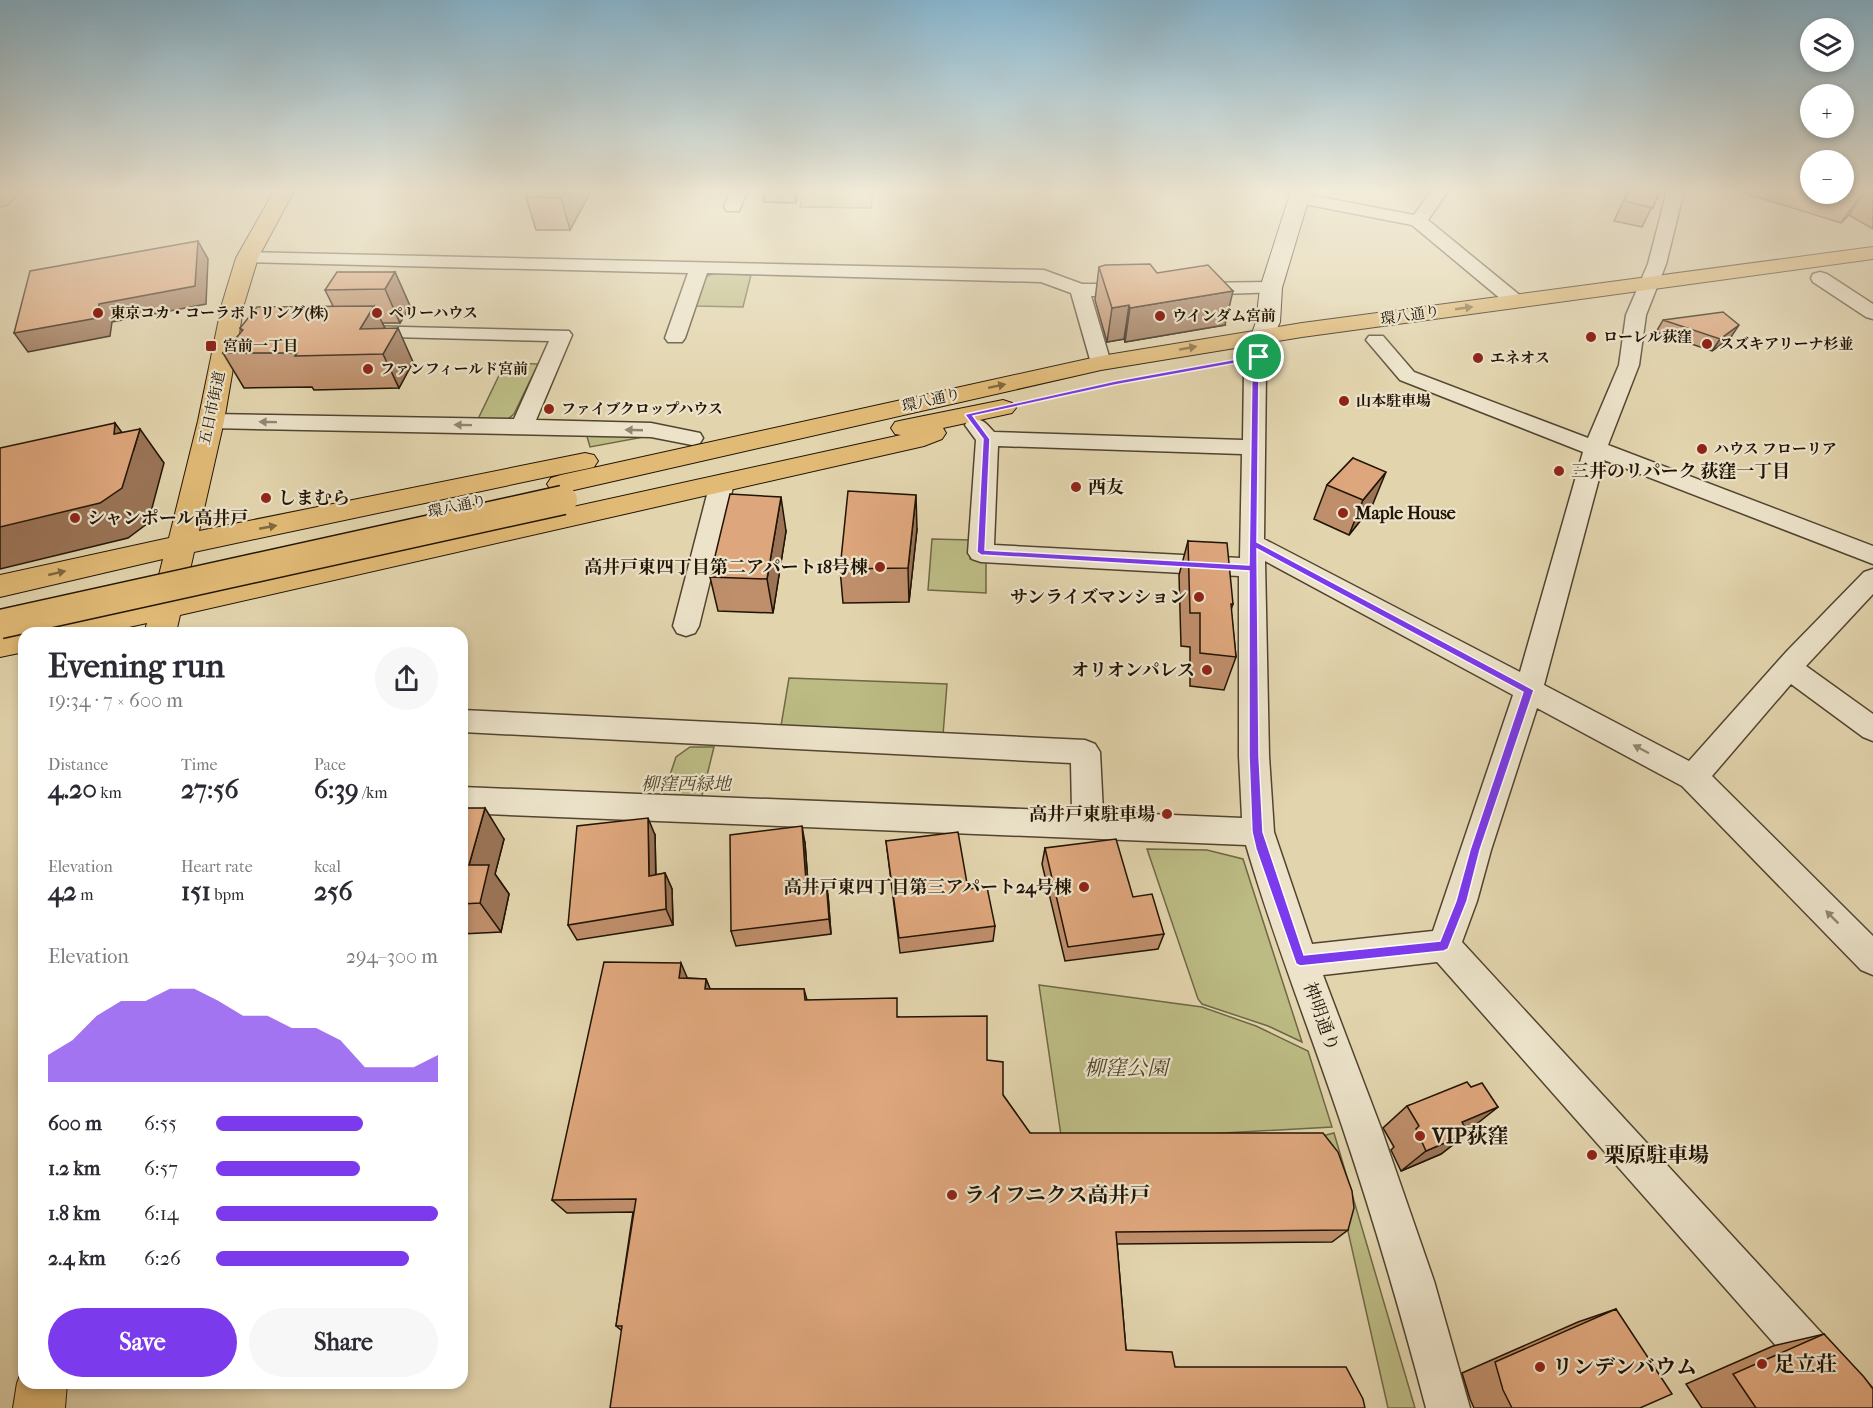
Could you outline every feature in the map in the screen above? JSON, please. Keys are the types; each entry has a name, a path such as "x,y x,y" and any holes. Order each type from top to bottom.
{"main road":[{"name":"環八通り","path":"0,606 562,492 788,450 954,411 1101,363 1261,346 1376,340 1852,257"},
{"name":"五日市街道","path":"163,620 211,421 237,334 233,304 247,258"},
{"name":"環八通り","path":"1115,383 1261,346 1515,301 1820,278 1873,270"},
{"path":"0,586 180,545 862,403 954,411"},
{"name":"環八通り","path":"954,411 1025,403"},
{"path":"103,627 163,620 722,483 924,438 954,411"},
{"name":"環八通り","path":"0,624 562,492"},
{"path":"0,645 18,641"},
{"path":"39,1408 41,1389"}],"street":[{"name":"神明通り","path":"1281,257 1271,288 1269,322 1255,370 1253,664 1258,832 1300,961 1362,1128 1413,1281 1448,1408"},
{"path":"1461,257 1515,301"},
{"path":"1444,946 1461,901 1475,850 1529,690 1595,449 1629,365 1644,293 1660,257"},
{"path":"247,258 1044,276 1080,290 1152,290"},
{"path":"675,338 699,268"},
{"path":"1820,278 1873,313"},
{"path":"1176,289 1271,288"},
{"path":"1080,290 1101,363"},
{"path":"339,332 562,335 522,426"},
{"path":"1376,340 1407,376 1873,555"},
{"path":"954,411 987,439 1255,447"},
{"path":"211,421 651,430 692,438"},
{"path":"987,439 981,552 1253,556 1529,690 1693,777 1873,959"},
{"path":"686,626 722,483"},
{"path":"1693,777 1789,668 1873,578"},
{"path":"1789,668 1873,729"},
{"path":"468,721 1085,752 1088,825"},
{"path":"468,800 1258,832"},
{"path":"1300,961 1444,946"},
{"path":"1444,946 1860,1408"}],"green space":[{"path":"714,273 751,275 743,307 694,306 705,277"},
{"path":"505,363 538,364 514,414 508,419 478,419"},
{"path":"586,433 644,435 644,437 590,447"},
{"path":"932,539 971,540 970,559 986,559 986,593 928,590"},
{"path":"789,678 947,684 943,735 780,732"},
{"name":"柳窪西緑地","path":"690,747 714,747 699,808 677,806 664,793 676,757"},
{"path":"1147,849 1207,850 1243,859 1302,1042 1268,1026 1202,1004 1198,999"},
{"name":"柳窪公園","path":"1039,985 1202,1007 1256,1026 1308,1051 1332,1127 1062,1142"},
{"path":"1334,1133 1415,1408 1388,1408 1345,1218 1318,1137"}],"building":[{"path":"110,257 197,257 195,286 99,304 97,318 14,333 30,271"},
{"path":"1150,264 1157,273 1208,265 1233,291 1130,308 1129,305 1112,308 1099,267"},
{"path":"337,272 395,272 385,289 325,290"},
{"path":"374,306 360,329 398,328 383,354 295,356 297,353 223,353 243,330 240,328 257,307"},
{"path":"1723,312 1739,325 1720,339 1663,320"},
{"path":"115,423 114,434 140,429 122,488 100,503 0,527 0,448"},
{"path":"1353,458 1386,472 1363,500 1327,485"},
{"path":"848,491 916,495 908,568 840,569"},
{"path":"730,494 781,497 767,579 710,577"},
{"path":"1188,541 1227,543 1236,657 1200,653 1200,613 1190,613"},
{"path":"468,808 485,808 469,865 489,865 480,903 468,904"},
{"path":"648,818 649,876 665,873 666,909 568,925 577,826"},
{"path":"802,826 806,882 826,880 829,919 731,931 730,835"},
{"path":"958,832 968,889 987,887 995,926 899,938 886,841"},
{"name":"高井戸東四丁目第三アパート24号棟","path":"1116,839 1133,897 1152,894 1164,934 1068,947 1045,848"},
{"name":"ライフニクス高井戸","path":"604,962 681,963 679,978 706,979 705,989 804,989 805,1000 897,998 897,1017 987,1016 987,1060 1003,1062 1003,1095 1030,1133 1323,1133 1338,1152 1352,1191 1354,1208 1348,1230 1116,1232 1126,1350 1172,1352 1175,1367 1346,1367 1363,1399 1365,1408 610,1408 622,1326 616,1326 636,1199 552,1200"},
{"path":"1467,1082 1471,1087 1482,1083 1498,1107 1462,1122 1468,1133 1426,1151 1416,1129 1419,1126 1407,1106"},
{"name":"リンデンバウム","path":"1616,1309 1672,1394 1640,1408 1512,1408 1503,1390 1495,1362"},
{"path":"1824,1334 1873,1389 1873,1408 1756,1408 1733,1374"}],"place":[{"name":"東京コカ・コーラボトリング(株)","path":"98,313"},
{"name":"ペリーハウス","path":"377,313"},
{"name":"ウインダム宮前","path":"1160,316"},
{"name":"ローレル荻窪","path":"1591,337"},
{"name":"スズキアリーナ杉並","path":"1707,344"},
{"name":"宮前一丁目","path":"211,346"},
{"name":"エネオス","path":"1478,358"},
{"name":"ファンフィールド宮前","path":"368,369"},
{"name":"山本駐車場","path":"1344,401"},
{"name":"ファイブクロップハウス","path":"549,409"},
{"name":"ハウス フローリア","path":"1702,449"},
{"name":"三井のリパーク 荻窪一丁目","path":"1559,471"},
{"name":"西友","path":"1076,487"},
{"name":"しまむら","path":"266,498"},
{"name":"Maple House","path":"1343,513"},
{"name":"シャンポール高井戸","path":"75,518"},
{"name":"高井戸東四丁目第二アパート18号棟","path":"880,567"},
{"name":"サンライズマンション","path":"1199,597"},
{"name":"オリオンパレス","path":"1207,670"},
{"name":"高井戸東駐車場","path":"1167,814"},
{"name":"高井戸東四丁目第三アパート24号棟","path":"1084,887"},
{"name":"VIP荻窪","path":"1420,1136"},
{"name":"栗原駐車場","path":"1592,1155"},
{"name":"ライフニクス高井戸","path":"952,1195"},
{"name":"足立荘","path":"1762,1364"},
{"name":"リンデンバウム","path":"1540,1367"}],"route":[{"path":"1259,357 1115,383 968,415 987,439 981,552 1254,568 1252,543 1529,690 1475,850 1461,901 1444,946 1300,961 1262,849 1258,832 1254,756 1252,640 1254,568 1252,543 1255,370 1259,357"}]}
